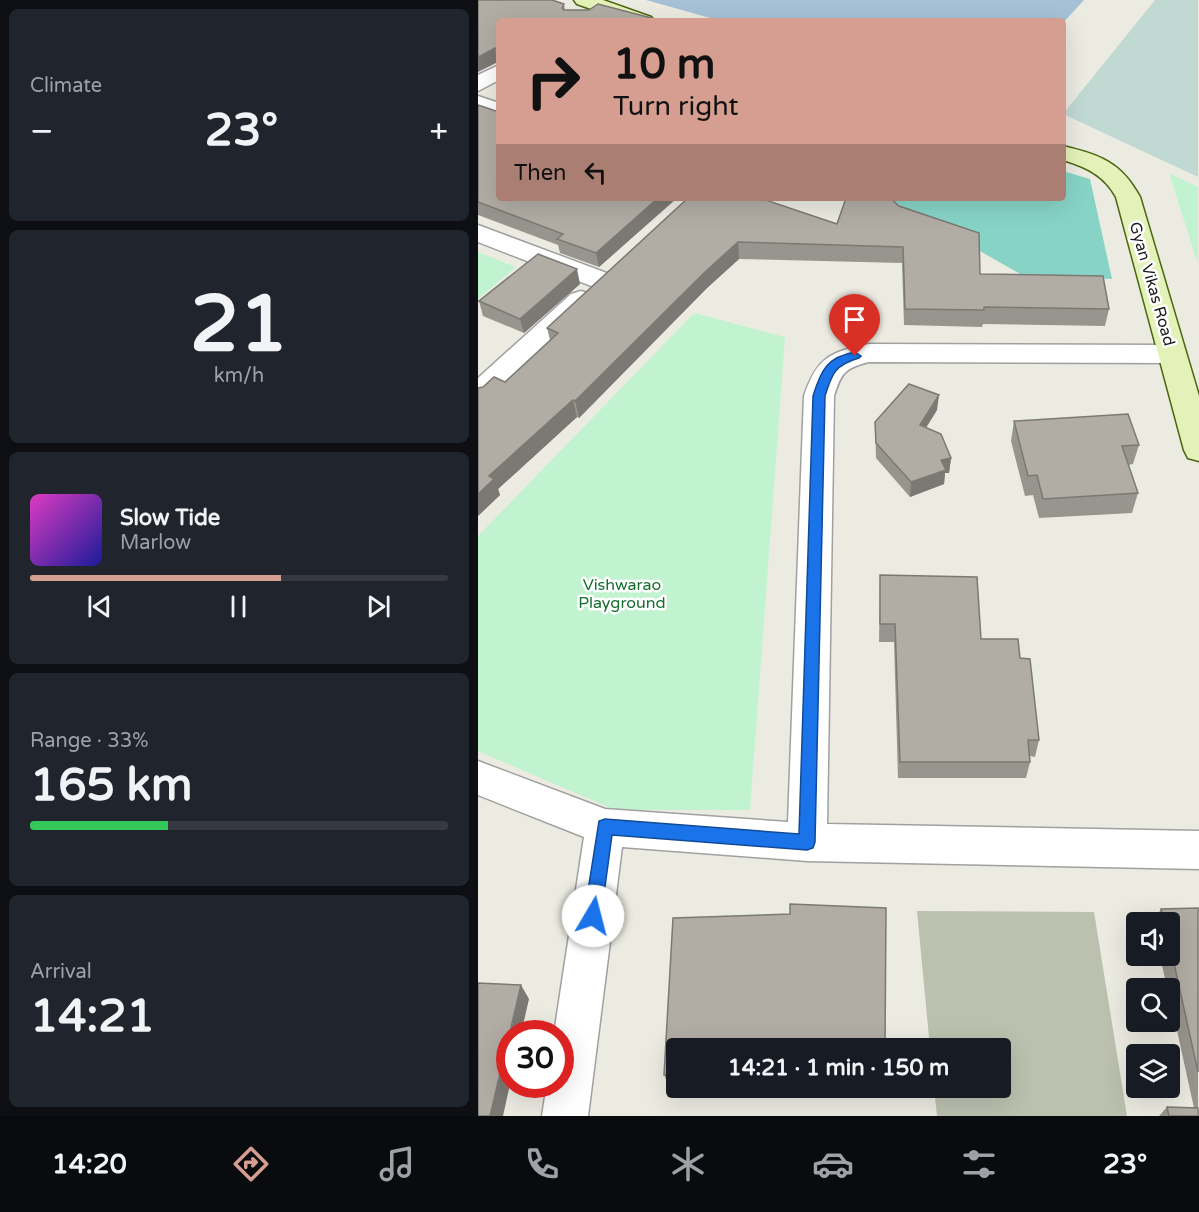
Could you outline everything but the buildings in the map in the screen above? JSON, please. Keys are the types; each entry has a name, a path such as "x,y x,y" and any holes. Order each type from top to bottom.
{"street":[{"path":"580,18 592,3 635,18"},
{"path":"478,84 496,73"},
{"path":"478,103 496,109"},
{"name":"Gyan Vikas Road","path":"1066,154 1108,169 1121,181 1128,197 1198,450"},
{"path":"478,233 612,273 478,394"},
{"path":"807,842 819,396 826,373 842,358 869,353 1172,354"},
{"path":"478,778 605,827 807,842 1198,850"},
{"path":"565,1116 605,827"}],"shaded area":[{"path":"646,0 1084,0 1066,20 710,18"},
{"path":"1155,0 1198,0 1198,177 1066,115 1066,110"},
{"path":"1066,172 1090,179 1112,279 1022,275 892,201 1066,201"},
{"path":"917,911 1094,912 1127,1116 937,1116 935,1098 1011,1098 1011,1038 929,1038"}],"green space":[{"path":"1169,173 1198,187 1198,264"},
{"path":"478,252 516,267 478,299"},
{"name":"Vishwarao Playground","path":"694,313 785,337 750,810 615,810 478,751 478,536"}],"route":[{"path":"593,916 605,827 807,842 819,396 826,373 842,358 855,356"}]}
